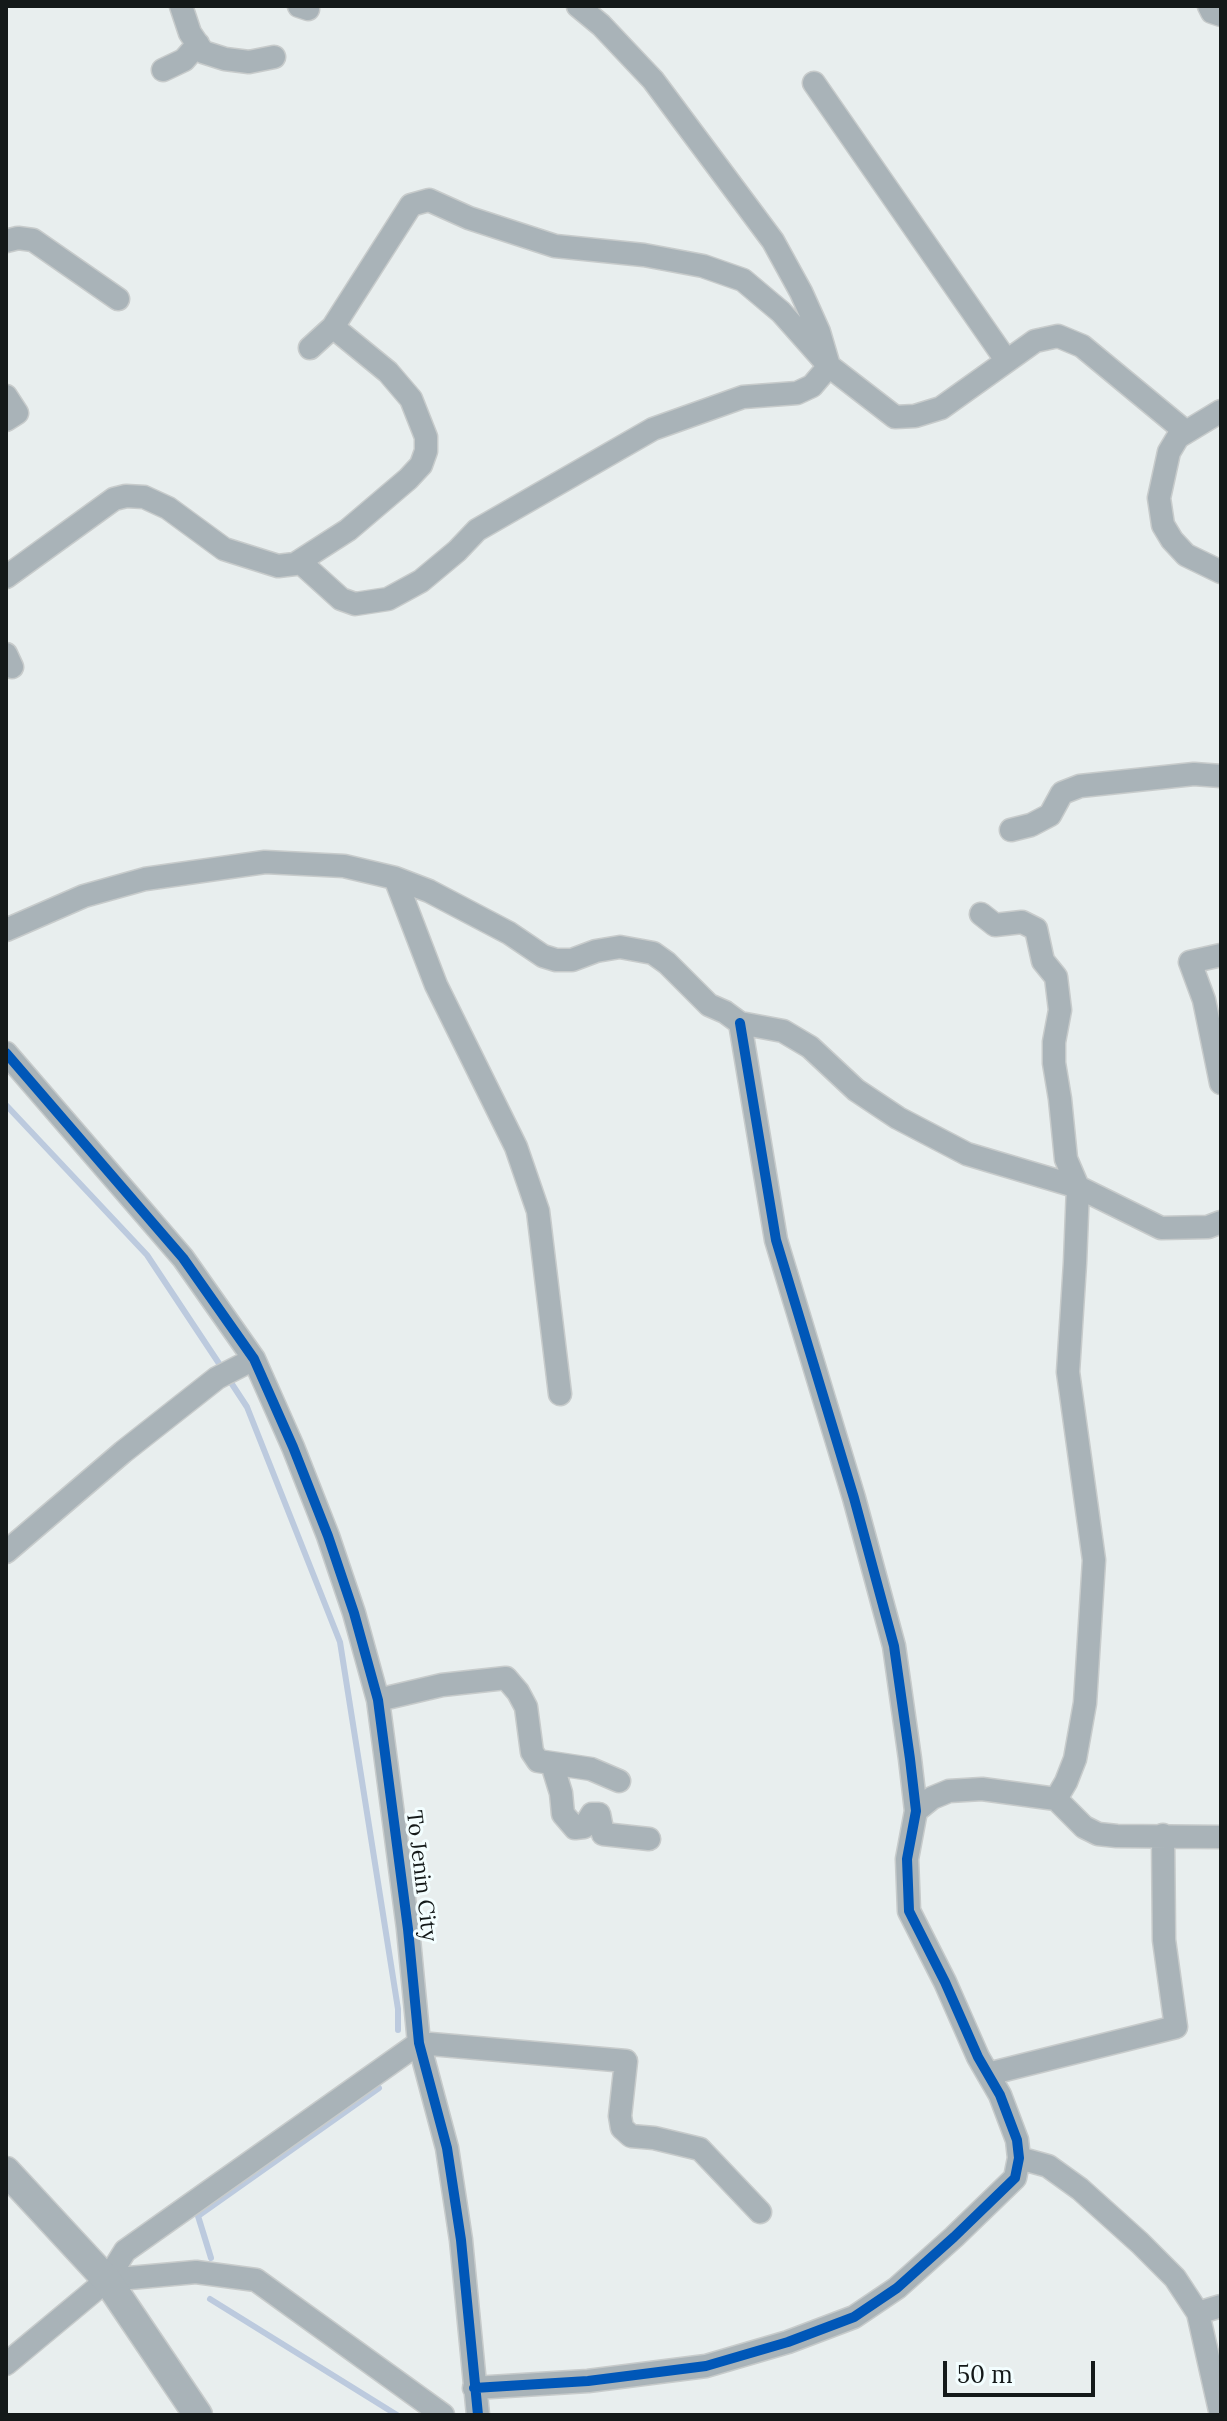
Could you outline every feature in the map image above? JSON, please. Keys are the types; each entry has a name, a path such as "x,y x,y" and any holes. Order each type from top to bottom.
{"street":[{"path":"181,6 190,33 203,52 249,62 274,57"},
{"path":"578,6 601,25 653,80 773,241 819,332 829,366"},
{"path":"1209,6 1212,12 1221,15"},
{"path":"163,70 184,60 198,44"},
{"path":"814,83 1006,360"},
{"path":"310,348 333,327 411,205 429,200 469,218 555,246 644,255 703,266 743,280 781,312 829,366 895,417 915,416 941,408 1035,341 1058,336 1082,346 1186,432"},
{"path":"6,241 18,238 33,240 118,299"},
{"path":"6,577 114,499 126,496 144,497 168,508 224,549 278,566 300,562 348,530 421,465 426,451 426,437 411,399 388,372 333,327"},
{"path":"300,562 341,599 355,604 388,599 421,581 487,523 653,429 743,397 797,393 812,386 829,366"},
{"path":"6,396 17,413 6,420"},
{"path":"1221,411 1178,437 1169,452 1159,498 1163,525 1172,540 1186,555 1221,572"},
{"path":"1011,830 1031,825 1050,815 1062,793 1080,786 1194,774 1221,776"},
{"path":"6,930 84,896 145,879 265,862 344,866 395,878 429,891 509,933 543,956 556,960 572,960 596,951 620,947 653,953 709,1005 740,1023 783,1031 810,1047 856,1090 898,1118 967,1154 1078,1187 1161,1228 1208,1227 1221,1222"},
{"path":"395,878 436,985 516,1147 538,1211 560,1394"},
{"path":"981,914 995,925 1022,922 1036,929 1043,961 1056,977 1060,1010 1054,1063 1066,1159 1078,1187 1068,1372 1094,1560 1085,1703 1075,1759 1056,1799"},
{"path":"1221,955 1190,962 1204,1000 1221,1083"},
{"path":"474,2388 588,2381 706,2366 788,2342 854,2317 897,2288 1006,2188 1015,2178 1019,2158 1017,2140 1005,2106 909,1911 907,1859 916,1811 894,1646 850,1484 776,1240 740,1023"},
{"name":"To Jenin City","path":"6,1053 183,1258 254,1359 328,1536 354,1613 378,1700 408,1929 419,2043 447,2148 461,2240 478,2415"},
{"path":"6,1552 123,1452 217,1378 254,1359"},
{"path":"378,1700 442,1685 506,1678 526,1707 532,1752 538,1761 591,1769 619,1781"},
{"path":"552,1764 561,1793 563,1814 575,1828 584,1827 592,1814 599,1814 603,1834 649,1839"},
{"path":"916,1811 932,1798 949,1791 982,1789 1056,1799 1084,1827 1098,1834 1221,1837"},
{"path":"988,2074 1176,2027 1164,1940 1163,1835"},
{"path":"6,2364 107,2280 125,2251 419,2043 626,2061 620,2116 622,2128 631,2136 700,2149 760,2212"},
{"path":"1019,2158 1048,2166 1080,2189 1175,2278 1198,2313 1221,2415"},
{"path":"6,2171 107,2280 198,2415"},
{"path":"107,2280 196,2272 256,2280 443,2415"},
{"path":"1198,2313 1221,2306"}],"waterway":[{"path":"6,1105 147,1255 222,1368"},
{"path":"228,1378 247,1407 340,1642 398,2009 398,2030"},
{"path":"211,2258 198,2216 379,2088"},
{"path":"210,2299 397,2415"}],"cycle path":[{"path":"474,2388 588,2381 706,2366 788,2342 854,2317 897,2288 954,2237 1015,2178 1019,2158 1017,2140 1000,2095 978,2057 909,1911 907,1859 916,1811 894,1646 854,1498 776,1240 740,1023"},
{"path":"6,1053 183,1258 254,1359 328,1536 354,1613 378,1700 408,1929 419,2043 447,2148 461,2240 478,2415"}]}
